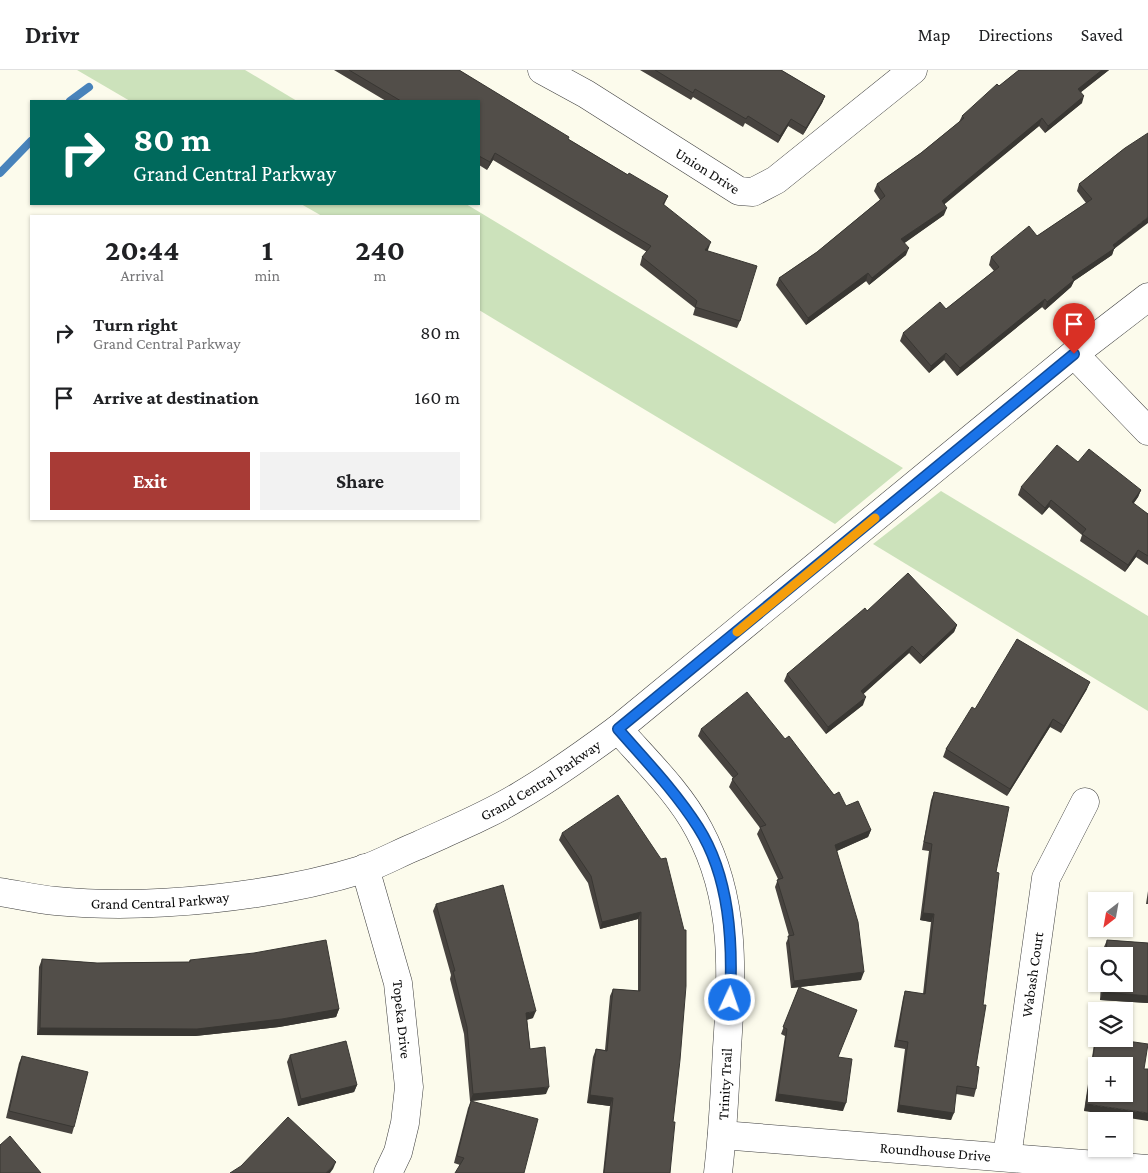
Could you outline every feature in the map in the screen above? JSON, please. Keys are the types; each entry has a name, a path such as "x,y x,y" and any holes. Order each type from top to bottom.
{"street":[{"name":"Union Drive","path":"542,70 586,94 739,191 753,192 776,180 913,70"},
{"name":"Grand Central Parkway","path":"0,892 57,901 174,901 262,891 310,882 365,868 473,821 520,796 618,729 1074,354 1148,297"},
{"path":"1074,354 1148,431"},
{"name":"Trinity Trail","path":"618,729 677,796 699,828 720,880 731,938 732,972 718,1173"},
{"name":"Wabash Court","path":"1007,1157 1046,878 1084,802"},
{"name":"Topeka Drive","path":"365,868 398,983 408,1087 405,1123 398,1152 388,1173"},
{"name":"Roundhouse Drive","path":"722,1135 1148,1169"}],"green space":[{"path":"77,70 245,70 295,100 128,100"},
{"path":"303,205 468,205 903,468 835,524 480,311 480,215 320,215"},
{"path":"941,491 1148,616 1148,711 873,544"}],"building":[{"path":"349,70 459,70 569,137 568,139 628,175 629,173 668,196 663,204 711,242 705,250 757,266 740,321 695,307 697,301 642,257 651,246 495,153 490,162 480,157 480,100 399,100"},
{"path":"655,70 781,70 825,96 806,128 791,119 780,136 748,116 746,119 695,89 693,93"},
{"path":"1019,70 1102,70 1078,89 1084,96 1048,126 1042,118 942,201 947,208 901,239 909,248 872,278 868,273 808,318 779,278 817,252 885,196 877,184 921,153 964,118 962,116 997,84 999,86"},
{"path":"1148,133 1148,217 1113,245 1115,248 1072,277 1074,280 1047,302 1045,299 960,368 946,353 931,366 903,333 940,302 946,309 999,267 991,257 1029,226 1037,236 1092,199 1079,184 1125,148"},
{"path":"1057,445 1078,462 1089,449 1141,490 1132,502 1148,514 1148,556 1138,550 1128,565 1082,534 1086,529 1051,500 1045,508 1021,487"},
{"path":"908,573 957,625 923,657 912,646 861,691 866,697 828,727 787,674 865,608 867,611"},
{"path":"1017,639 1090,682 1064,726 1053,719 1010,789 946,749 972,707 975,709"},
{"path":"747,692 785,739 789,736 834,795 839,792 846,806 858,801 871,830 835,845 858,922 864,972 794,981 788,936 794,935 777,880 783,878 760,827 766,825 732,779 738,774 701,729"},
{"path":"934,792 1009,807 996,872 999,873 983,1005 986,1005 976,1066 979,1067 976,1089 957,1086 954,1113 899,1105 908,1042 897,1040 905,991 925,994 934,914 923,913 932,844 924,842"},
{"path":"618,795 661,859 666,858 684,930 686,930 686,986 670,1173 604,1173 613,1098 590,1095 596,1049 607,1051 613,989 640,991 641,912 602,922 591,876 562,833"},
{"path":"503,885 536,1011 526,1013 530,1049 545,1047 549,1087 473,1094 467,1027 453,971 455,971 436,904"},
{"path":"326,940 339,1009 282,1019 197,1029 40,1028 42,959 97,963 190,962 190,960 254,953"},
{"path":"1107,940 1148,943 1148,996 1103,992 1133,992 1133,947 1107,947"},
{"path":"799,987 857,1010 838,1057 852,1059 846,1103 778,1094 787,1029 783,1027"},
{"path":"346,1041 357,1085 301,1099 290,1055"},
{"path":"1133,1042 1148,1044 1144,1069 1148,1069 1148,1113 1086,1104 1088,1091 1088,1102 1133,1102 1133,1057 1093,1057 1095,1047 1133,1047"},
{"path":"22,1056 88,1072 74,1127 9,1111"},
{"path":"471,1101 538,1119 524,1173 455,1173 464,1158 457,1156"},
{"path":"288,1117 336,1162 326,1173 230,1173 241,1166"},
{"path":"10,1136 41,1173 0,1173 0,1145"}],"waterway":[{"path":"71,100 89,87"},
{"path":"0,173 30,142"}],"slow traffic":[{"path":"737,632 875,518"}],"route":[{"path":"730,1000 732,972 731,938 720,880 711,854 699,828 677,796 618,729 1074,354"}]}
